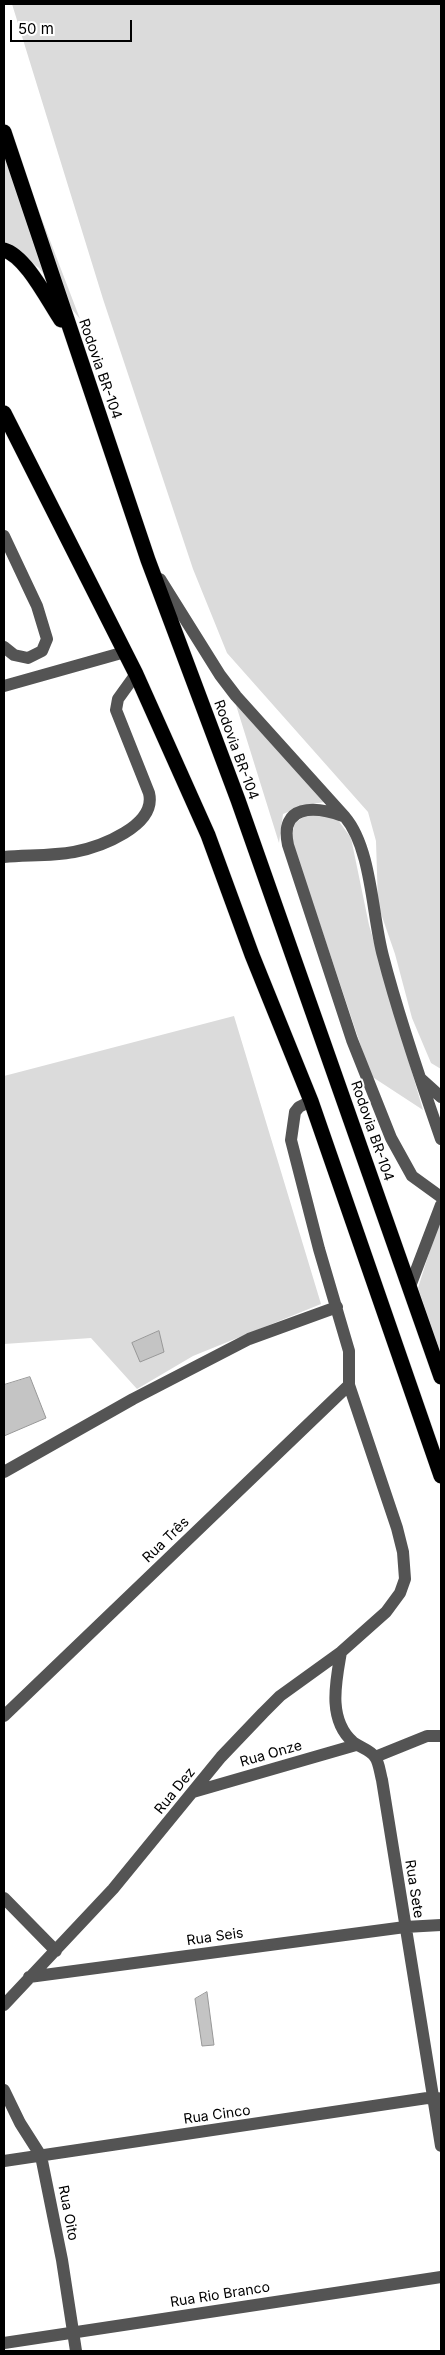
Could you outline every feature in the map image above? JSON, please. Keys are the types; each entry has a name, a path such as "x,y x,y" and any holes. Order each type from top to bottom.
{"highway":[{"name":"Rodovia BR-104","path":"4,132 148,560 238,800 441,1377"},
{"path":"4,250 14,256 30,274 72,338"},
{"path":"4,413 136,674 204,826 252,955 311,1101 441,1476"}],"street":[{"path":"4,536 37,606 48,639 42,650 28,658 14,655 4,647"},
{"path":"148,560 220,675 236,696 345,817 360,843 383,959 441,1139"},
{"path":"4,686 125,652"},
{"path":"4,857 55,854 86,849 125,832 148,813 151,800 148,788 116,710 118,699 136,674"},
{"path":"345,817 326,810 300,812 294,815 287,828 288,845 352,1040 391,1138 412,1176 441,1196"},
{"path":"420,1078 441,1097"},
{"name":"Rua Dez","path":"4,2006 113,1889 221,1757 269,1707 309,1674 341,1652 386,1612 400,1593 405,1579 404,1552 349,1386 349,1351 290,1140 295,1112 299,1107 311,1101"},
{"path":"409,1289 441,1206"},
{"path":"4,1472 133,1399 249,1339 337,1307"},
{"name":"Rua Três","path":"4,1716 349,1386"},
{"path":"341,1652 335,1700 336,1711 345,1732 356,1745 375,1757 426,1736 441,1736"},
{"name":"Rua Onze","path":"193,1792 356,1745"},
{"name":"Rua Sete","path":"375,1757 382,1780 405,1927 438,2098 441,2146"},
{"path":"4,1898 56,1951"},
{"name":"Rua Seis","path":"29,1977 405,1927 441,1925"},
{"name":"Rua Oito","path":"4,2090 20,2123 41,2156 62,2260 76,2351"},
{"name":"Rua Cinco","path":"4,2161 438,2098"},
{"name":"Rua Rio Branco","path":"4,2342 441,2277"}],"shaded area":[{"path":"12,4 441,4 441,1069 431,1063 412,1018 395,954 378,905 376,841 368,812 227,653 193,569 103,299"},
{"path":"4,120 80,319 39,268 4,243"},
{"path":"236,705 325,802 305,805 283,814 279,843"},
{"path":"320,813 338,820 351,838 369,925 423,1110 371,1076 291,838 295,823 305,816"},
{"path":"234,1016 321,1304 193,1356 137,1389 91,1338 4,1344 4,1076"},
{"path":"441,1215 441,1356 418,1288"}],"building":[{"path":"159,1331 164,1352 140,1362 132,1343"},
{"path":"30,1377 46,1418 4,1436 4,1385"},
{"path":"207,1992 214,2045 202,2046 195,1999"}]}
